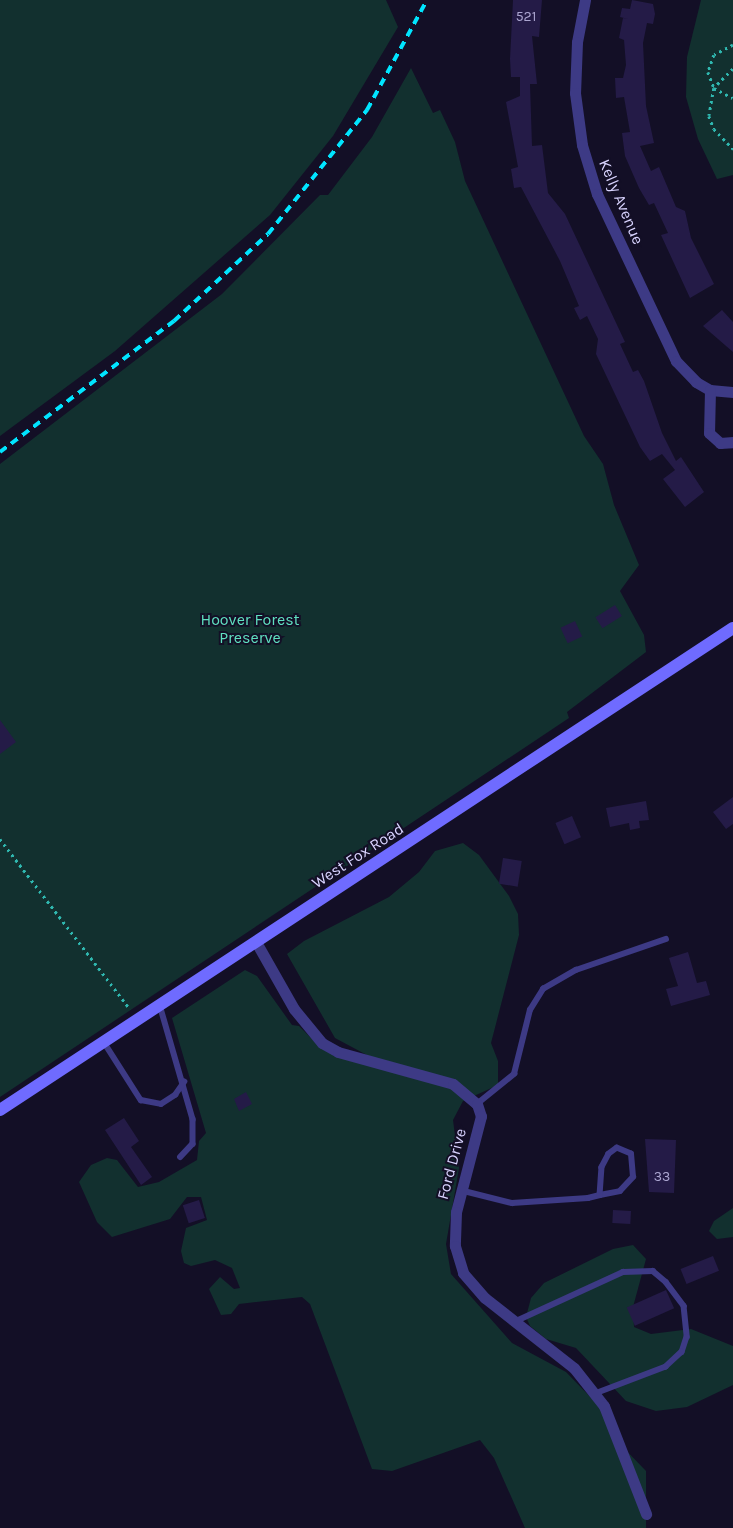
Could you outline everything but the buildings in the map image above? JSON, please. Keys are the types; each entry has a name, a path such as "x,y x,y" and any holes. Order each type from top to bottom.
{"street":[{"name":"Kelly Avenue","path":"585,0 576,42 574,93 588,169 676,361 710,390"},
{"path":"733,392 710,390 708,433 720,443 733,442"},
{"name":"West Fox Road","path":"0,1110 136,1018 256,942 733,628"},
{"path":"256,942 294,1010 322,1043 338,1052 453,1084 477,1104"},
{"name":"Ford Drive","path":"477,1104 481,1116 460,1190 455,1246 463,1273 514,1322 574,1368 594,1394 618,1436 646,1514"}],"lane":[{"path":"477,1104 514,1074 530,1010 543,989 576,970 666,939"},
{"path":"159,1003 184,1082 194,1136 191,1149 181,1156"},
{"path":"103,1040 141,1100 161,1104 175,1095 184,1082"},
{"path":"460,1190 512,1203 600,1195 620,1191 633,1177 630,1154 617,1148 609,1154 602,1167 600,1195"},
{"path":"514,1322 623,1272 654,1271 666,1282 684,1306 687,1337 682,1352 666,1367 594,1394"}],"path":[{"path":"733,45 720,49 710,63 714,88 712,122 733,149"},
{"path":"714,88 733,69"},
{"path":"714,88 733,98"},
{"path":"0,838 136,1018"}],"green space":[{"path":"0,0 386,0 398,27 333,136 270,215 115,351 0,436"},
{"path":"701,0 733,0 733,175 717,179 698,139 686,97 687,57"},
{"name":"Hoover Forest Preserve","path":"411,68 433,113 440,110 455,142 465,181 584,436 603,464 614,505 639,565 620,591 644,635 646,652 567,712 569,718 0,1097 0,464 222,294 320,195 328,195 372,137"},
{"path":"463,843 479,855 509,896 518,914 519,935 491,1043 498,1061 498,1085 463,1101 453,1120 459,1168 446,1244 451,1274 512,1343 566,1372 601,1408 618,1442 646,1471 646,1528 525,1528 494,1458 480,1440 392,1471 372,1469 310,1304 302,1297 239,1304 231,1314 221,1315 209,1289 220,1277 234,1289 240,1288 232,1268 215,1260 191,1266 184,1263 181,1251 186,1228 207,1220 201,1197 187,1197 170,1219 112,1237 97,1222 79,1182 91,1165 107,1158 117,1160 138,1187 159,1182 197,1160 199,1141 206,1133 172,1018 245,970 257,976 292,1025 299,1026 321,1048 408,1077 335,1038 287,954 304,941 389,897 419,872 435,851"},
{"path":"733,1208 733,1237 717,1239 709,1231 714,1221"},
{"path":"633,1245 646,1259 633,1307 634,1327 651,1334 691,1329 733,1346 733,1385 687,1407 656,1411 626,1401 576,1348 546,1339 530,1326 526,1317 531,1298 544,1283 613,1249"}],"railway":[{"path":"0,452 174,321 268,234 367,110 427,0"}]}
